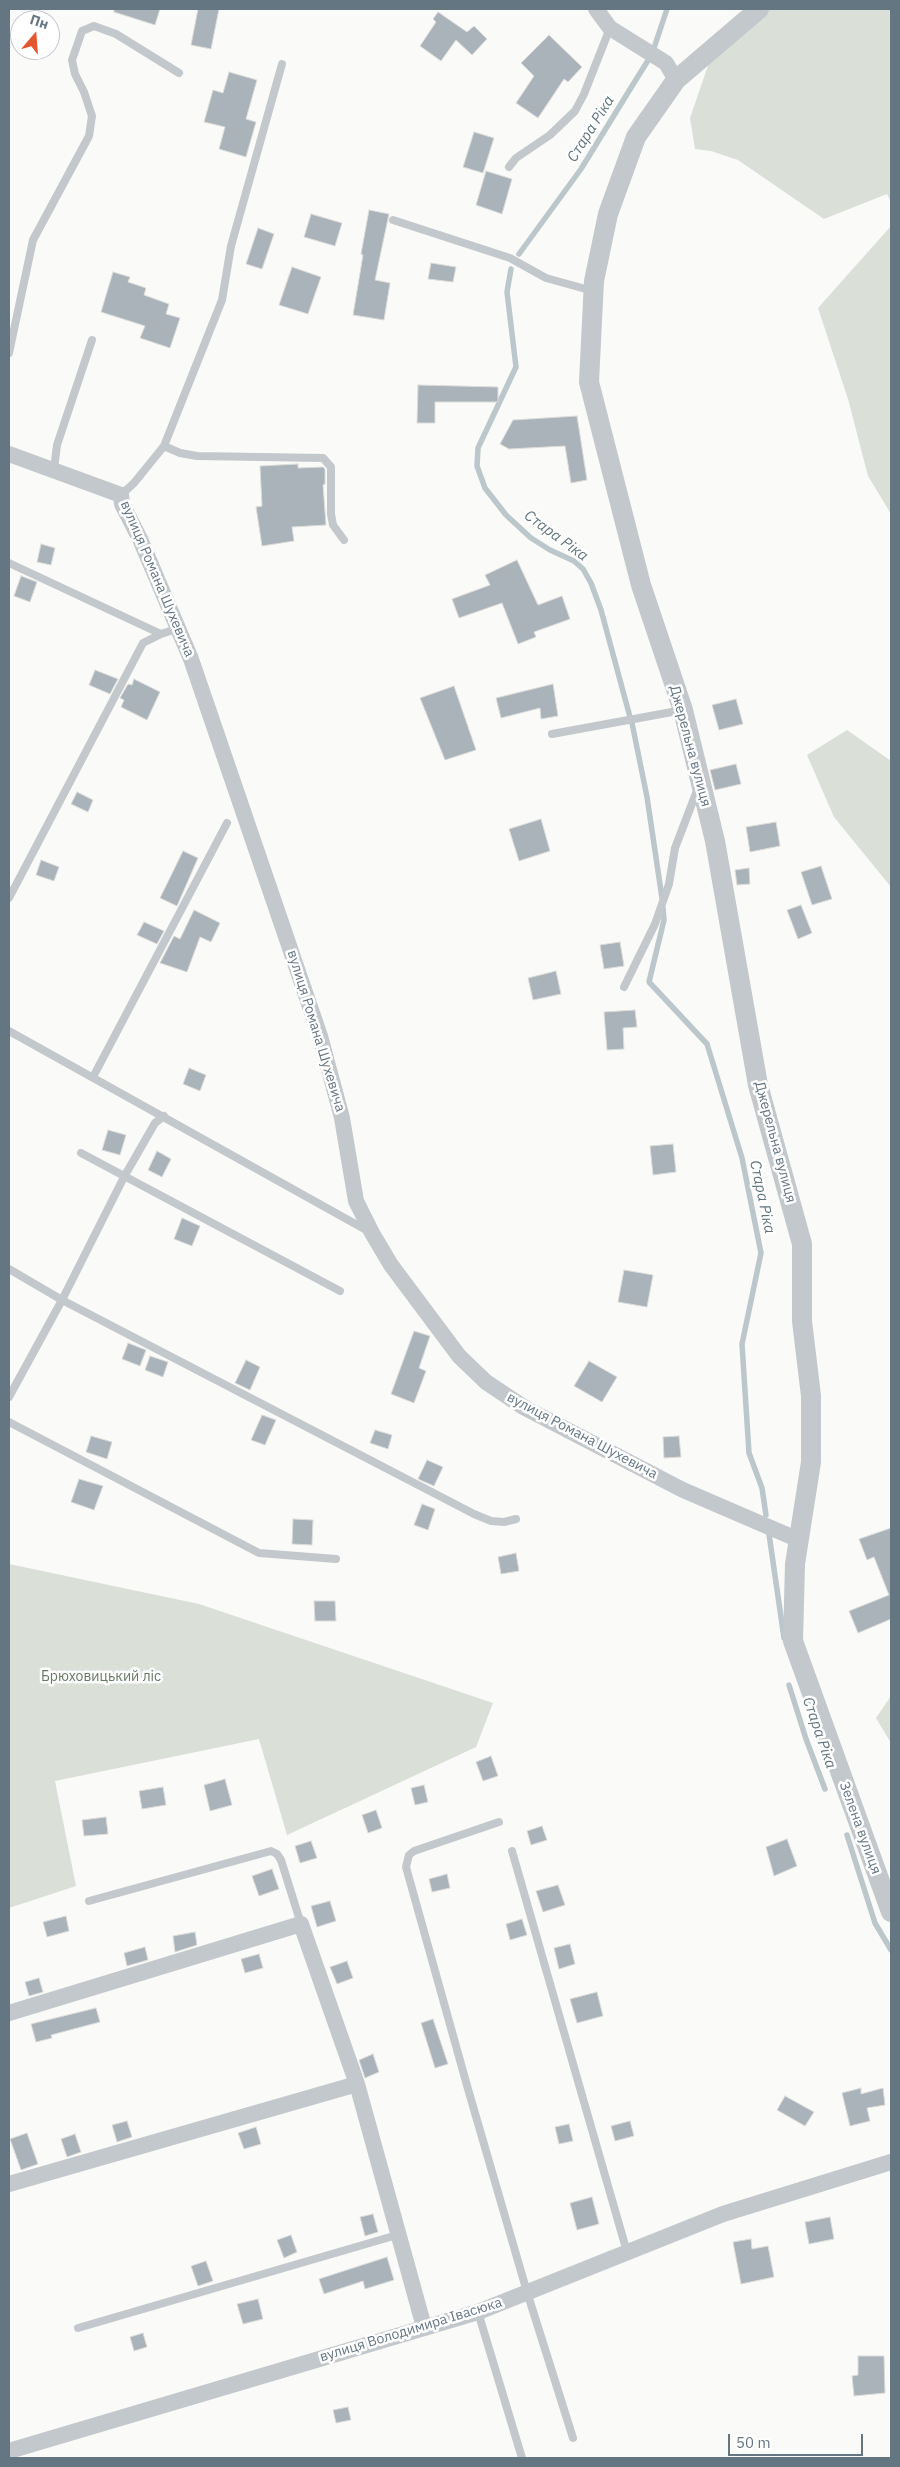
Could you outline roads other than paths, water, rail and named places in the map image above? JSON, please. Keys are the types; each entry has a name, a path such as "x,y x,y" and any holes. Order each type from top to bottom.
{"street":[{"path":"596,9 610,28 666,63 676,80"},
{"name":"Джерельна вулиця","path":"759,9 676,80 636,137 608,214 593,291 589,382 640,585 682,710 715,841 758,1085 802,1244 802,1321 811,1396 811,1444 810,1462 791,1537"},
{"name":"вулиця Романа Шухевича","path":"9,454 121,495 122,504 180,628 302,977 342,1118 356,1201 372,1233 391,1264 459,1356 486,1382 525,1408 683,1490 791,1537"},
{"name":"Зелена вулиця","path":"791,1537 795,1564 793,1641 891,1912"},
{"path":"9,2013 301,1924 357,2084 424,2327"},
{"path":"9,2184 357,2084"},
{"name":"вулиця Володимира Івасюка","path":"9,2450 478,2312 724,2214 891,2162"}],"lane":[{"path":"9,353 32,240 89,136 92,116 84,92 75,74 72,60 82,31 94,26 116,34 180,73"},
{"path":"509,167 516,158 550,134 575,111 584,94 610,28"},
{"path":"121,495 134,483 164,446 222,300 231,246 282,64"},
{"path":"393,220 510,258 546,278 593,291"},
{"path":"54,469 57,445 92,340"},
{"path":"164,446 180,453 197,456 323,458 331,467 331,514 333,525 344,540"},
{"path":"9,562 161,634"},
{"path":"9,898 143,643 161,634 180,628"},
{"path":"552,734 682,710"},
{"path":"624,987 655,924 669,884 676,848 700,782"},
{"path":"93,1077 227,823"},
{"path":"9,1031 372,1233"},
{"path":"9,1397 62,1300 124,1177 155,1123 164,1116"},
{"path":"81,1153 340,1292"},
{"path":"9,1270 62,1300 474,1514 491,1521 504,1522 516,1519"},
{"path":"9,1422 259,1553 336,1559"},
{"path":"499,1822 414,1851 409,1854 406,1867 527,2292 573,2438"},
{"path":"89,1900 271,1850 281,1860 301,1924"},
{"path":"512,1851 627,2252"},
{"path":"78,2328 398,2235"},
{"path":"478,2312 522,2458"}],"waterway":[{"name":"Стара Ріка","path":"519,254 581,169 652,54 667,9"},
{"name":"Стара Ріка","path":"511,269 507,292 516,367 478,448 477,466 485,488 506,515 531,538 550,550 574,561 583,569 591,583 601,610 630,717"},
{"name":"Стара Ріка","path":"632,723 647,797 662,898"},
{"name":"Стара Ріка","path":"663,908 664,920 649,982 707,1044 742,1158 761,1253 742,1344 749,1453 762,1488 766,1515"},
{"name":"Стара Ріка","path":"769,1534 784,1638"},
{"name":"Стара Ріка","path":"789,1685 806,1739 825,1789"},
{"name":"Стара Ріка","path":"847,1835 875,1923 891,1950"}],"park label":[{"name":"Брюховицький ліс","path":"101,1677"}]}
